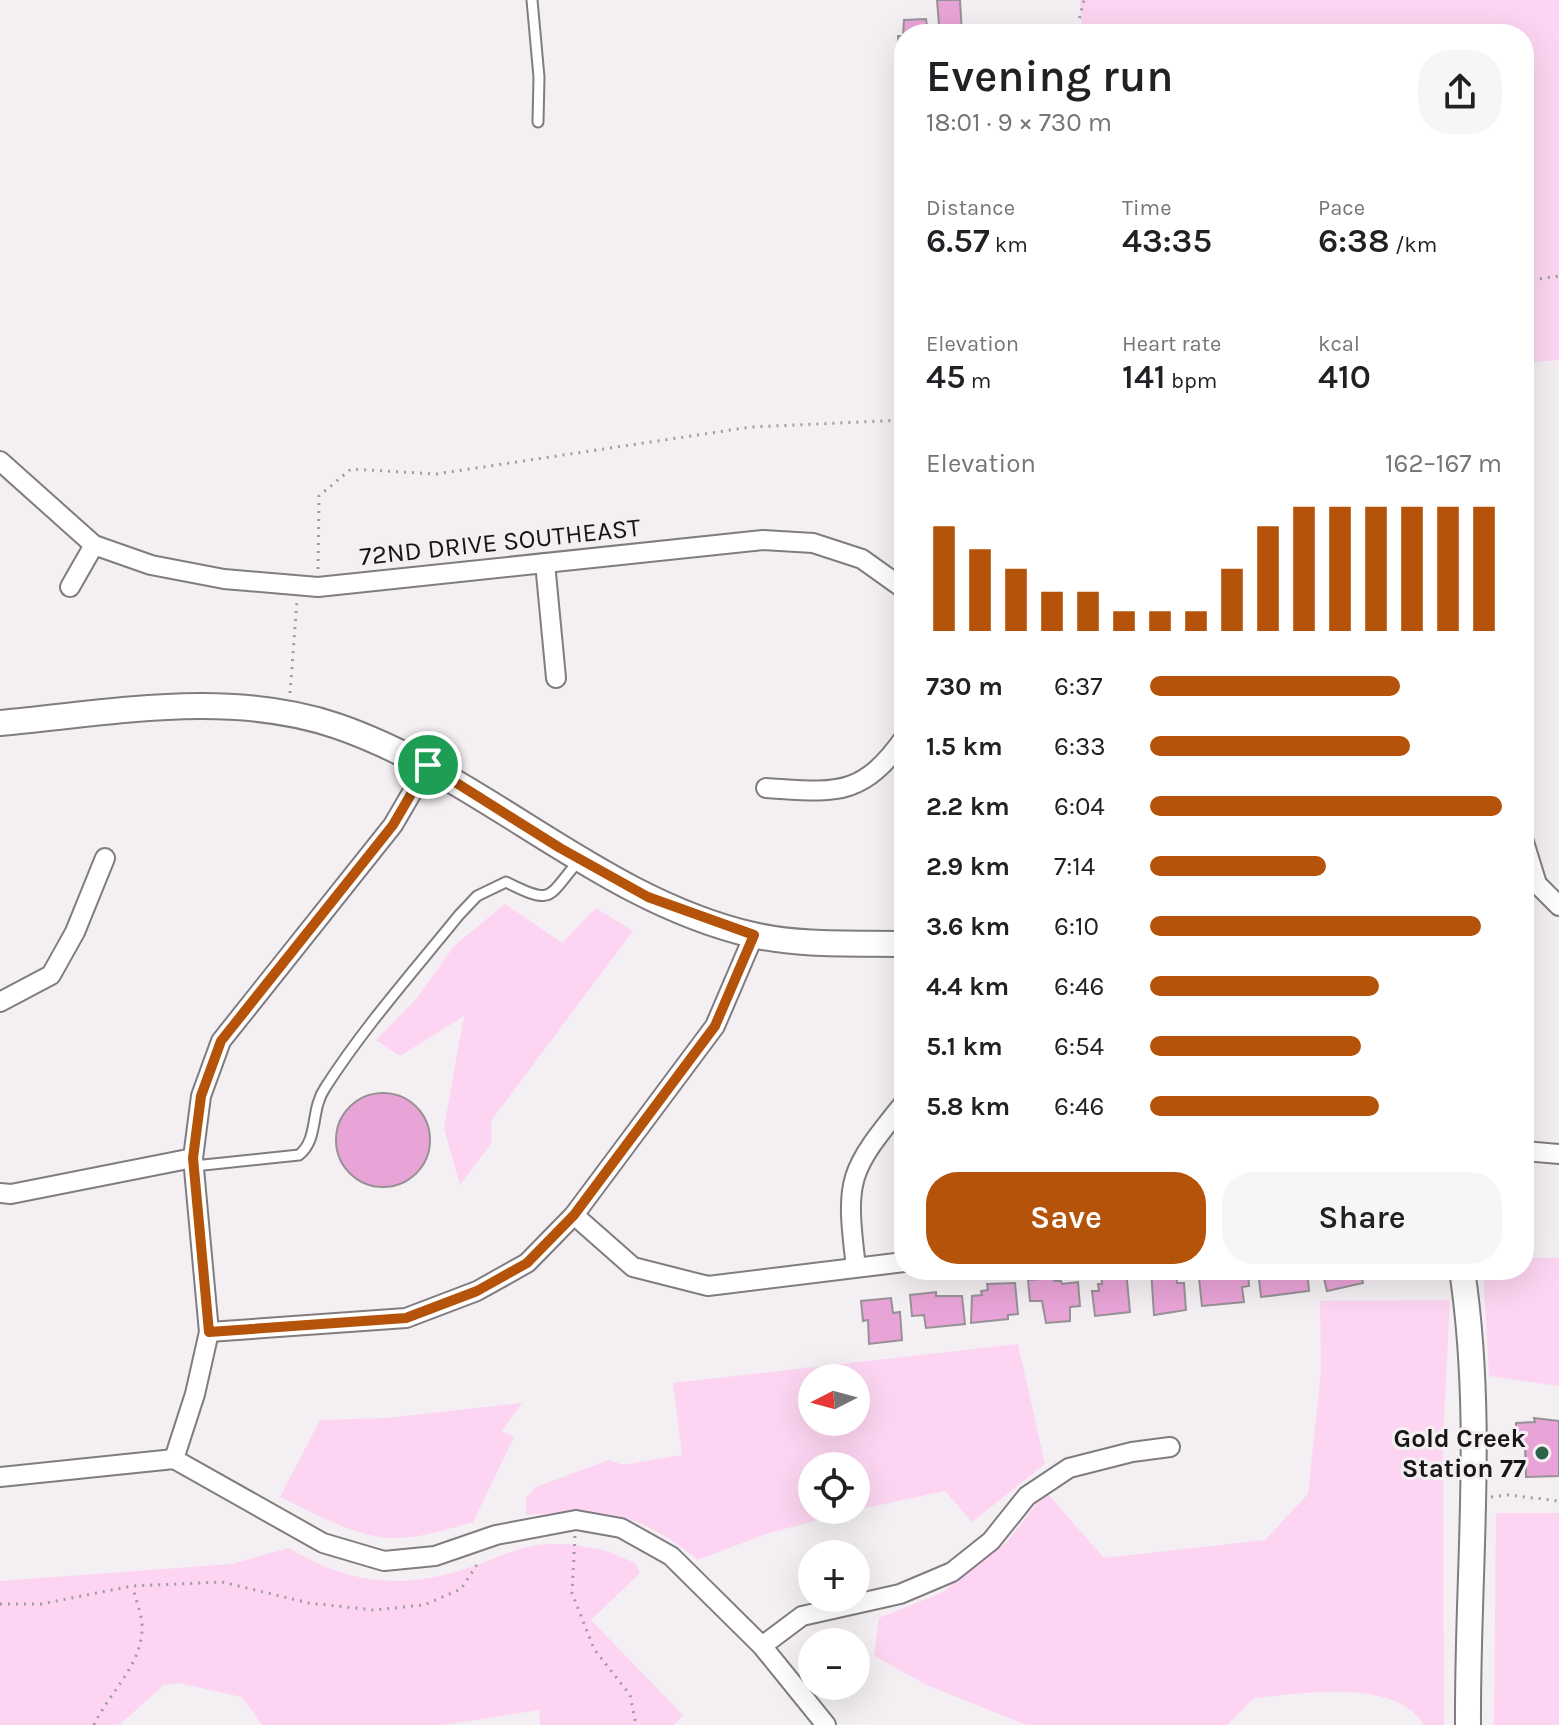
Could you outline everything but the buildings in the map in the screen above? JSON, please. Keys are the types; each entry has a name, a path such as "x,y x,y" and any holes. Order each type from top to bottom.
{"street":[{"name":"72ND DRIVE SOUTHEAST","path":"0,461 94,545 151,565 224,579 318,587 763,540 813,543 862,559 894,582"},
{"path":"70,587 94,545"},
{"path":"545,563 556,678"},
{"path":"0,723 187,706 271,710 288,714 336,726 428,765 580,859 648,897 754,935 816,942 894,944"},
{"path":"766,788 826,791 853,785 883,768 894,752"},
{"path":"174,1459 195,1394 209,1332 193,1162 201,1096 221,1041 393,825 428,765"},
{"path":"0,1002 51,975 75,932 105,858"},
{"path":"1534,874 1537,884 1559,906"},
{"path":"209,1332 406,1318 477,1291 527,1263 574,1215 715,1026 754,935"},
{"path":"856,1267 849,1207 853,1178 863,1154 894,1115"},
{"path":"1534,1152 1559,1154"},
{"path":"0,1193 11,1194 193,1162"},
{"path":"574,1215 633,1267 708,1286 894,1263"},
{"path":"1464,1280 1469,1313 1476,1499 1468,1725"},
{"path":"762,1646 802,1616 900,1594 952,1572 991,1541 1027,1496 1069,1468 1132,1452 1170,1447"},
{"path":"0,1477 174,1459 323,1543 384,1561 435,1556 496,1535 576,1520 621,1528 671,1556 762,1646 818,1723"}],"lane":[{"path":"532,0 539,77 538,122"},
{"path":"193,1162 299,1155 311,1142 318,1099 349,1051 477,896 506,882 537,898 548,896 580,859"}],"path":[{"path":"1079,24 1084,0"},
{"path":"1534,280 1559,276"},
{"path":"318,587 319,496 351,469 436,474 751,427 894,420"},
{"path":"288,714 298,585"},
{"path":"1476,1499 1508,1495 1559,1501"},
{"path":"576,1520 572,1593 594,1649 630,1695 636,1725"},
{"path":"0,1604 41,1604 132,1586 222,1582 309,1603 374,1610 424,1605 461,1589 496,1535"},
{"path":"94,1725 126,1677 137,1652 142,1625 132,1586"}],"shaded area":[{"path":"1080,0 1559,0 1559,360 1534,362 1534,24 1081,24"},
{"path":"505,904 562,943 596,908 633,931 491,1121 492,1142 460,1185 444,1128 464,1016 400,1056 376,1040 416,999 455,945"},
{"path":"1534,1258 1559,1258 1559,1386 1489,1376 1484,1280 1534,1280"},
{"path":"1450,1300 1443,1438 1444,1725 1424,1725 1410,1710 1392,1700 1370,1694 1321,1692 1254,1698 1227,1725 1027,1725 929,1686 874,1656 879,1618 941,1593 1006,1543 1046,1492 1104,1558 1265,1540 1308,1494 1321,1373 1320,1301"},
{"path":"1018,1344 1045,1464 972,1522 945,1491 870,1507 870,1452 798,1452 798,1524 803,1524 766,1534 698,1560 655,1531 618,1516 577,1512 526,1515 526,1498 536,1487 609,1460 623,1465 682,1455 673,1383 798,1369 798,1436 870,1436 870,1364 841,1364"},
{"path":"522,1403 502,1431 514,1437 473,1522 414,1537 379,1537 341,1526 280,1497 320,1420 387,1418"},
{"path":"1496,1513 1559,1513 1559,1725 1494,1725"},
{"path":"569,1544 604,1550 635,1563 640,1573 591,1620 683,1715 674,1725 540,1725 539,1710 443,1725 262,1725 242,1697 178,1683 164,1685 119,1725 0,1725 0,1581 232,1564 289,1548 330,1569 351,1575 394,1581 416,1580 462,1570 532,1546"}],"place":[{"name":"Gold Creek Station 77","path":"1542,1453"}],"route":[{"path":"428,765 560,848 648,897 685,913 754,935 715,1026 574,1215 527,1263 477,1291 406,1318 209,1332 193,1158 201,1096 221,1041 393,825 428,765"}]}
